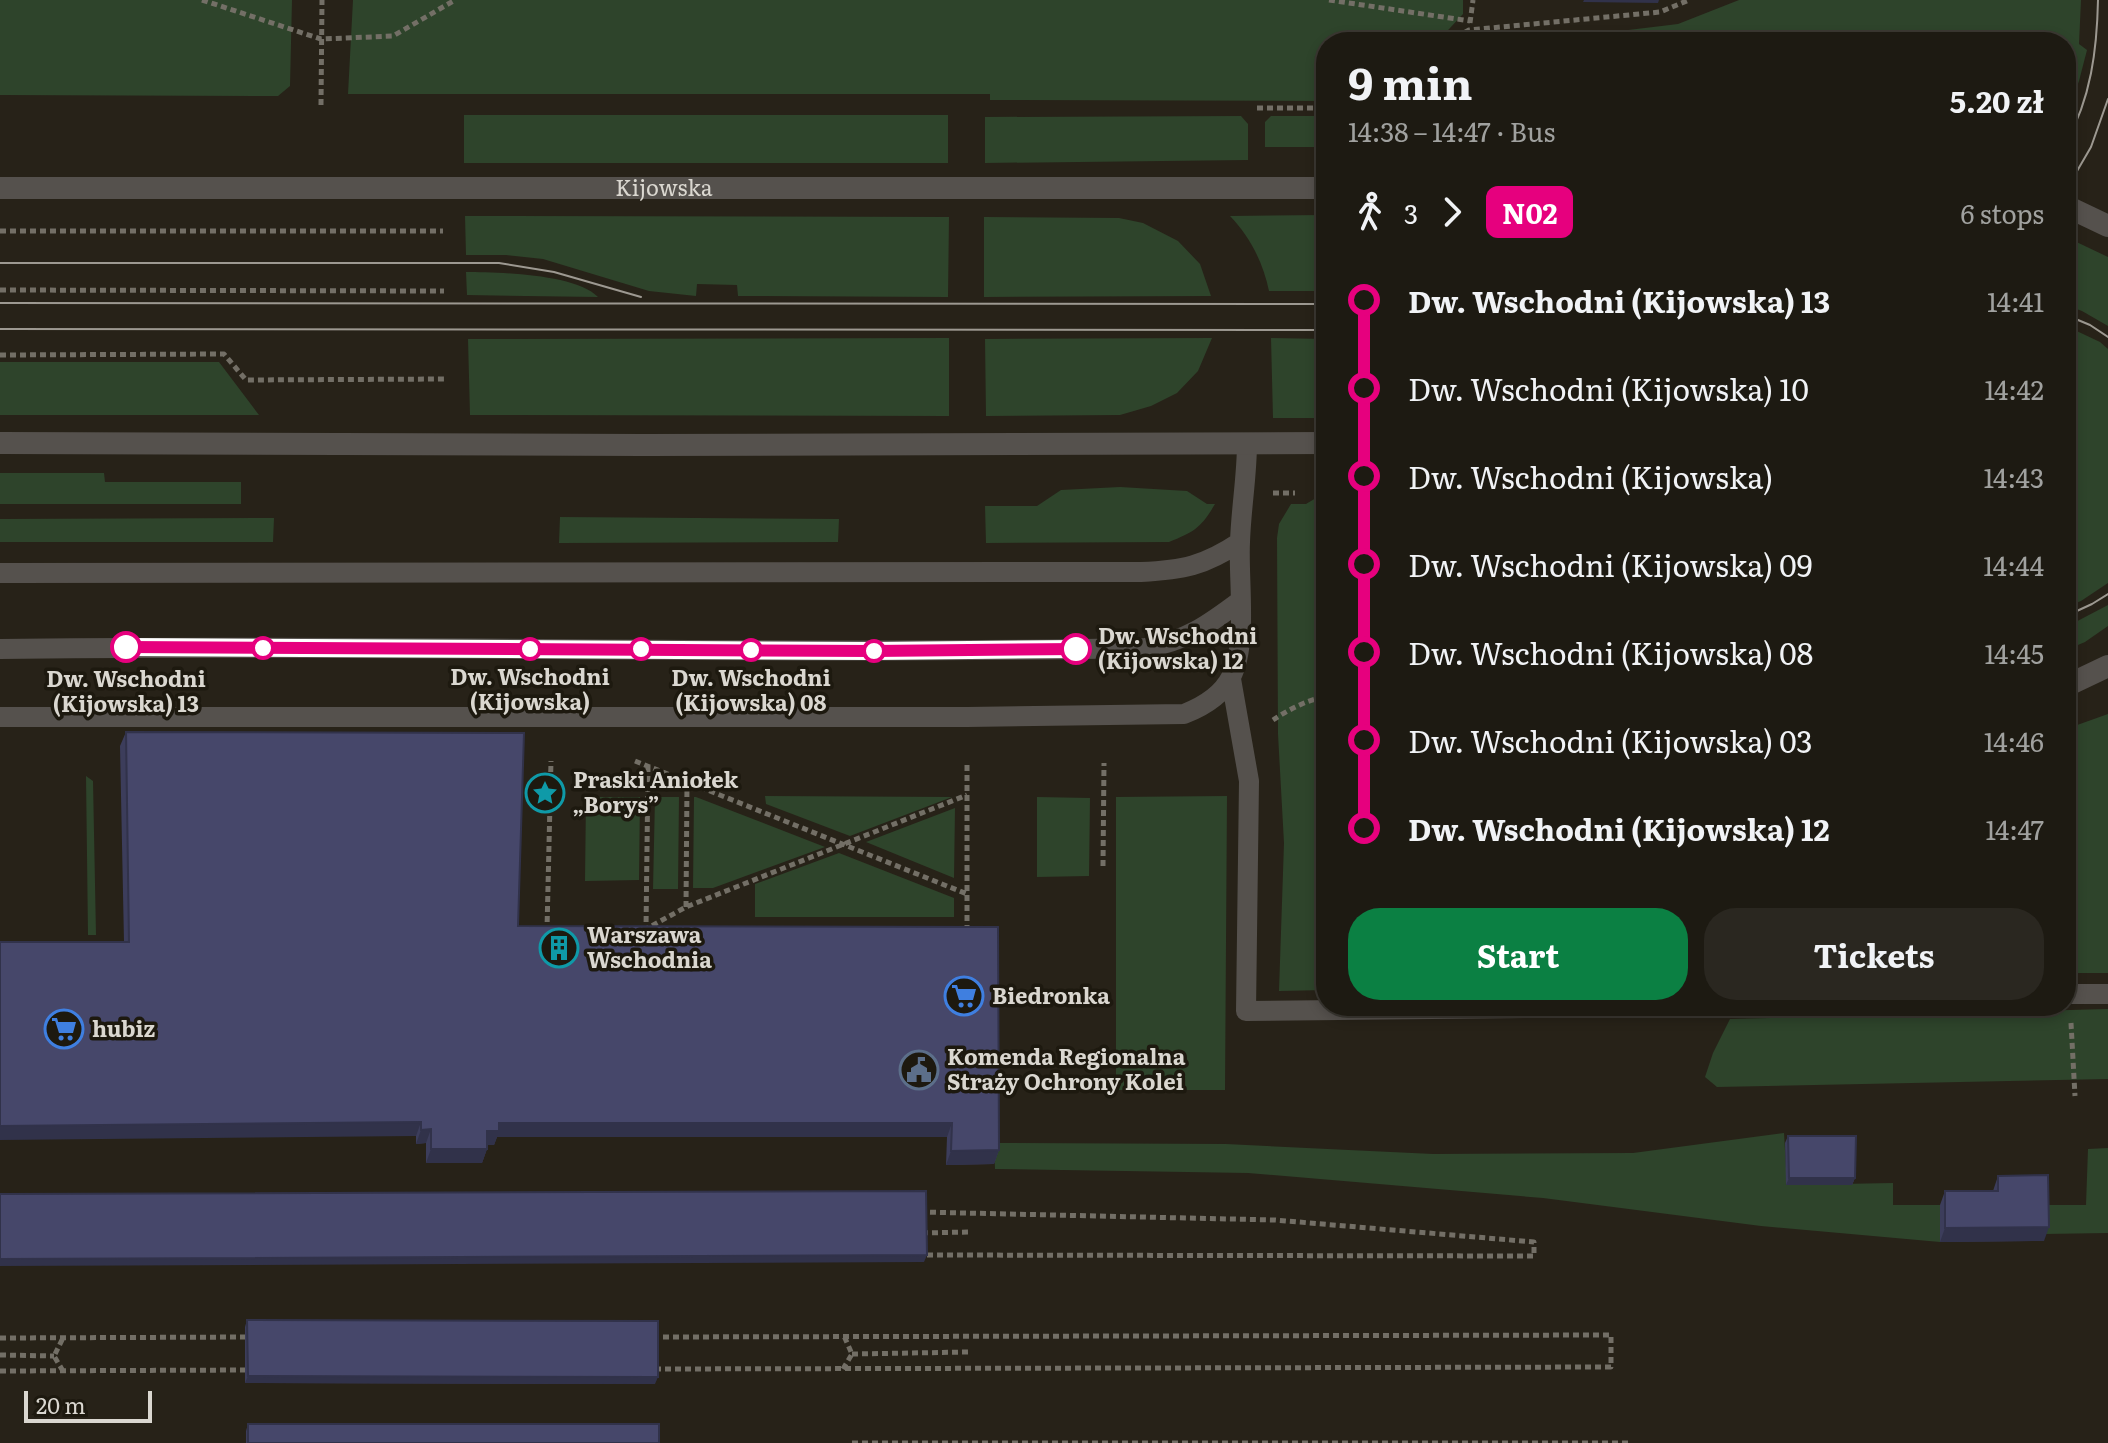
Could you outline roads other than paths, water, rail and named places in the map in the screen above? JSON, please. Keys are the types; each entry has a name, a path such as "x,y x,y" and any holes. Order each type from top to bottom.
{"street":[{"name":"Kijowska","path":"0,188 1316,188"},
{"path":"2076,211 2108,226"},
{"path":"0,443 1316,443"},
{"path":"2076,681 2108,666"}],"lane":[{"path":"0,717 1003,717 1184,714 1201,708 1231,679 1239,654 1240,542 1247,443"},
{"path":"0,573 1141,572 1175,571 1206,562 1240,542"},
{"path":"0,649 873,651 1145,648 1185,638 1240,601"},
{"path":"1231,679 1249,781 1246,1011 1316,1010"},
{"path":"2076,994 2108,994"}],"tram line":[{"path":"2076,123 2091,73 2098,0"},
{"path":"2076,173 2091,147 2108,99"},
{"path":"0,263 499,263 554,272 641,297"},
{"path":"0,303 1316,304"},
{"path":"2076,319 2108,337"},
{"path":"0,329 1316,330"},
{"path":"2076,611 2108,594"}],"place":[{"name":"Dw. Wschodni (Kijowska) 13","path":"126,647"},
{"name":"Dw. Wschodni (Kijowska)","path":"530,649"},
{"name":"Dw. Wschodni (Kijowska) 12","path":"1076,649"},
{"name":"Dw. Wschodni (Kijowska) 08","path":"751,650"},
{"name":"Praski Aniołek „Borys”","path":"545,793"},
{"name":"Warszawa Wschodnia","path":"559,948"},
{"name":"Biedronka","path":"964,996"},
{"name":"hubiz","path":"64,1029"},
{"name":"Komenda Regionalna Straży Ochrony Kolei","path":"919,1070"}]}
